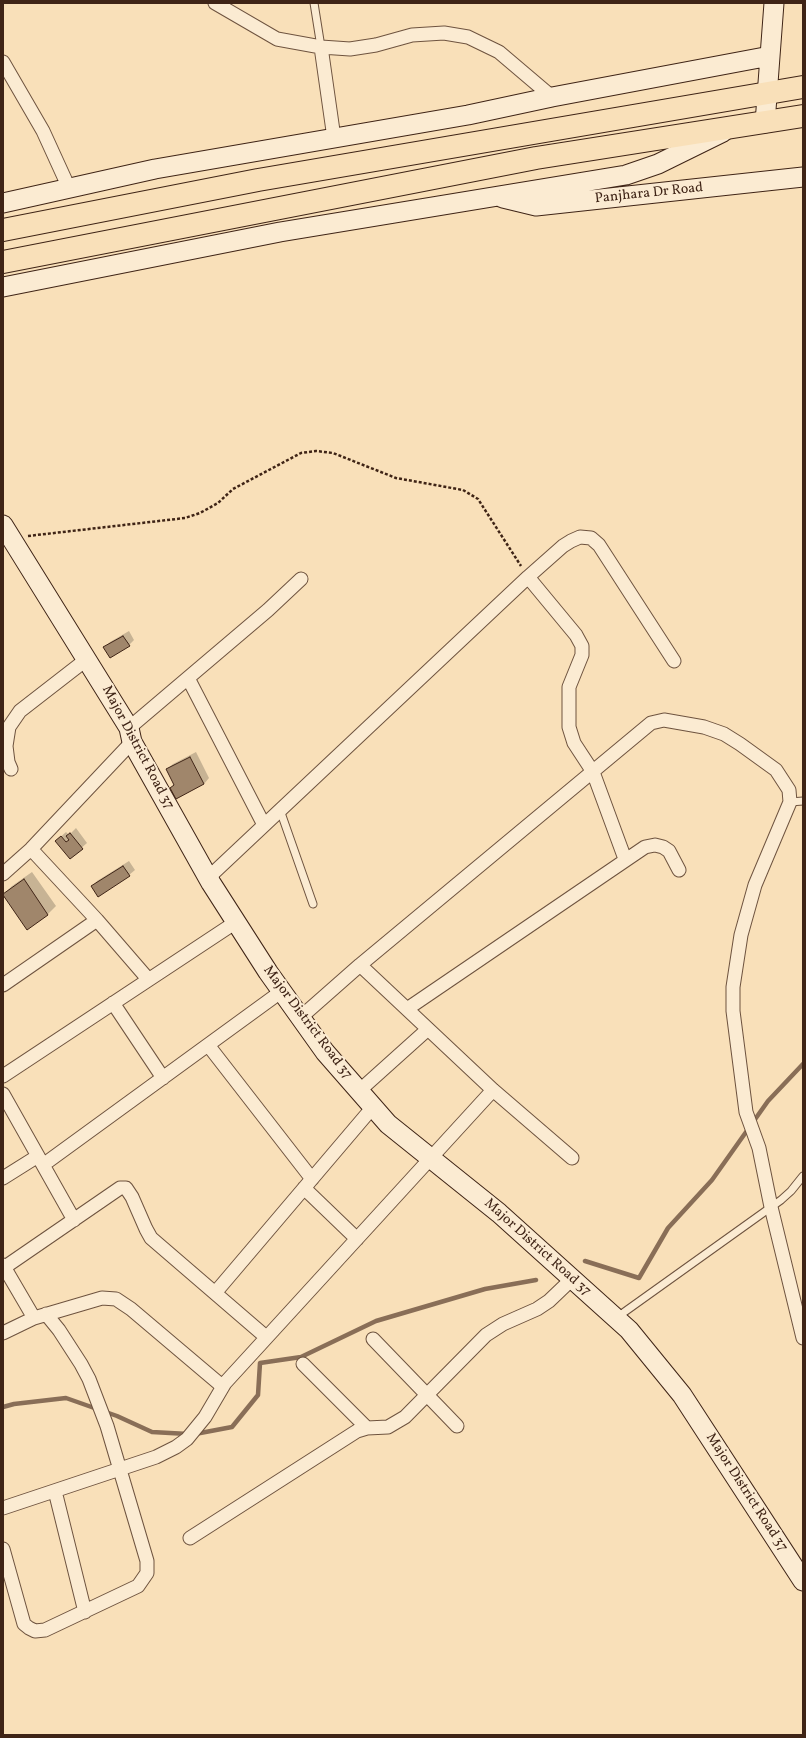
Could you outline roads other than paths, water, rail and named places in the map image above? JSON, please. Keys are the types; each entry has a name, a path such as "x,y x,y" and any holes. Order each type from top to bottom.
{"highway":[{"path":"3,230 258,180 803,86"},
{"path":"3,262 536,158 803,116"}],"street":[{"path":"214,3 277,39 321,47 350,49 376,45 412,35 444,33 468,37 499,52 552,97"},
{"path":"765,123 774,3"},
{"path":"321,47 334,138"},
{"path":"3,203 155,169 468,114 770,56"},
{"path":"3,62 42,131 69,188"},
{"path":"3,287 280,232 626,175 658,164 731,128"},
{"name":"Panjhara Dr Road","path":"496,196 536,206 803,177"},
{"name":"Major District Road 37","path":"8,531 87,659 131,735 208,878 282,991 325,1052 388,1124 499,1213 629,1330 682,1395 803,1581"},
{"path":"208,878 528,576 563,546 580,537 591,538 599,545 674,661"},
{"path":"528,576 576,635 582,646 582,655 569,687 569,727 574,743 593,772 625,859"},
{"path":"3,874 31,849 131,735 188,678 301,579"},
{"path":"11,769 8,762 6,746 10,727 20,711 87,659"},
{"path":"188,678 264,825"},
{"path":"300,1017 360,965 651,724 664,720 704,727 724,734 740,744 776,770 789,790 790,802 755,885 741,935 732,987 733,1011 743,1102 760,1148 771,1207 803,1338"},
{"path":"407,1009 625,859 645,847 654,845 669,850 679,870"},
{"path":"31,849 97,920 148,979"},
{"path":"3,985 97,920"},
{"path":"3,1076 236,922"},
{"path":"360,965 493,1090 572,1158"},
{"path":"3,1178 41,1160 162,1078 282,991"},
{"path":"113,1003 162,1078"},
{"path":"359,1091 428,1029"},
{"path":"208,1045 308,1184 357,1239"},
{"path":"3,1508 156,1457 176,1447 187,1439 205,1417 222,1386 493,1090"},
{"path":"3,1094 74,1220"},
{"path":"215,1293 373,1107"},
{"path":"3,1549 24,1624 35,1631 45,1630 138,1586 147,1573 147,1562 120,1469 107,1426 89,1380 59,1330 40,1316 4,1266 120,1188 126,1188 132,1197 148,1234 266,1337"},
{"path":"190,1538 357,1431 368,1428 388,1427 405,1418 486,1335 503,1324 537,1309 549,1301 572,1279"},
{"path":"3,1333 40,1316 102,1298 116,1299 131,1309 222,1386"},
{"path":"373,1339 457,1426"},
{"path":"303,1364 368,1428"},
{"path":"55,1491 85,1612"}],"lane":[{"path":"314,3 321,47"},
{"path":"790,802 803,801"},
{"path":"280,810 313,904"},
{"path":"616,1318 771,1207 791,1191 803,1176"}],"waterway":[{"path":"585,1261 639,1278 668,1228 712,1180 768,1101 803,1064"},
{"path":"195,1434 232,1427 258,1395 260,1363 301,1357 376,1321 485,1289 536,1280"},
{"path":"3,1407 14,1404 66,1398 117,1416 152,1432 188,1434"}]}
